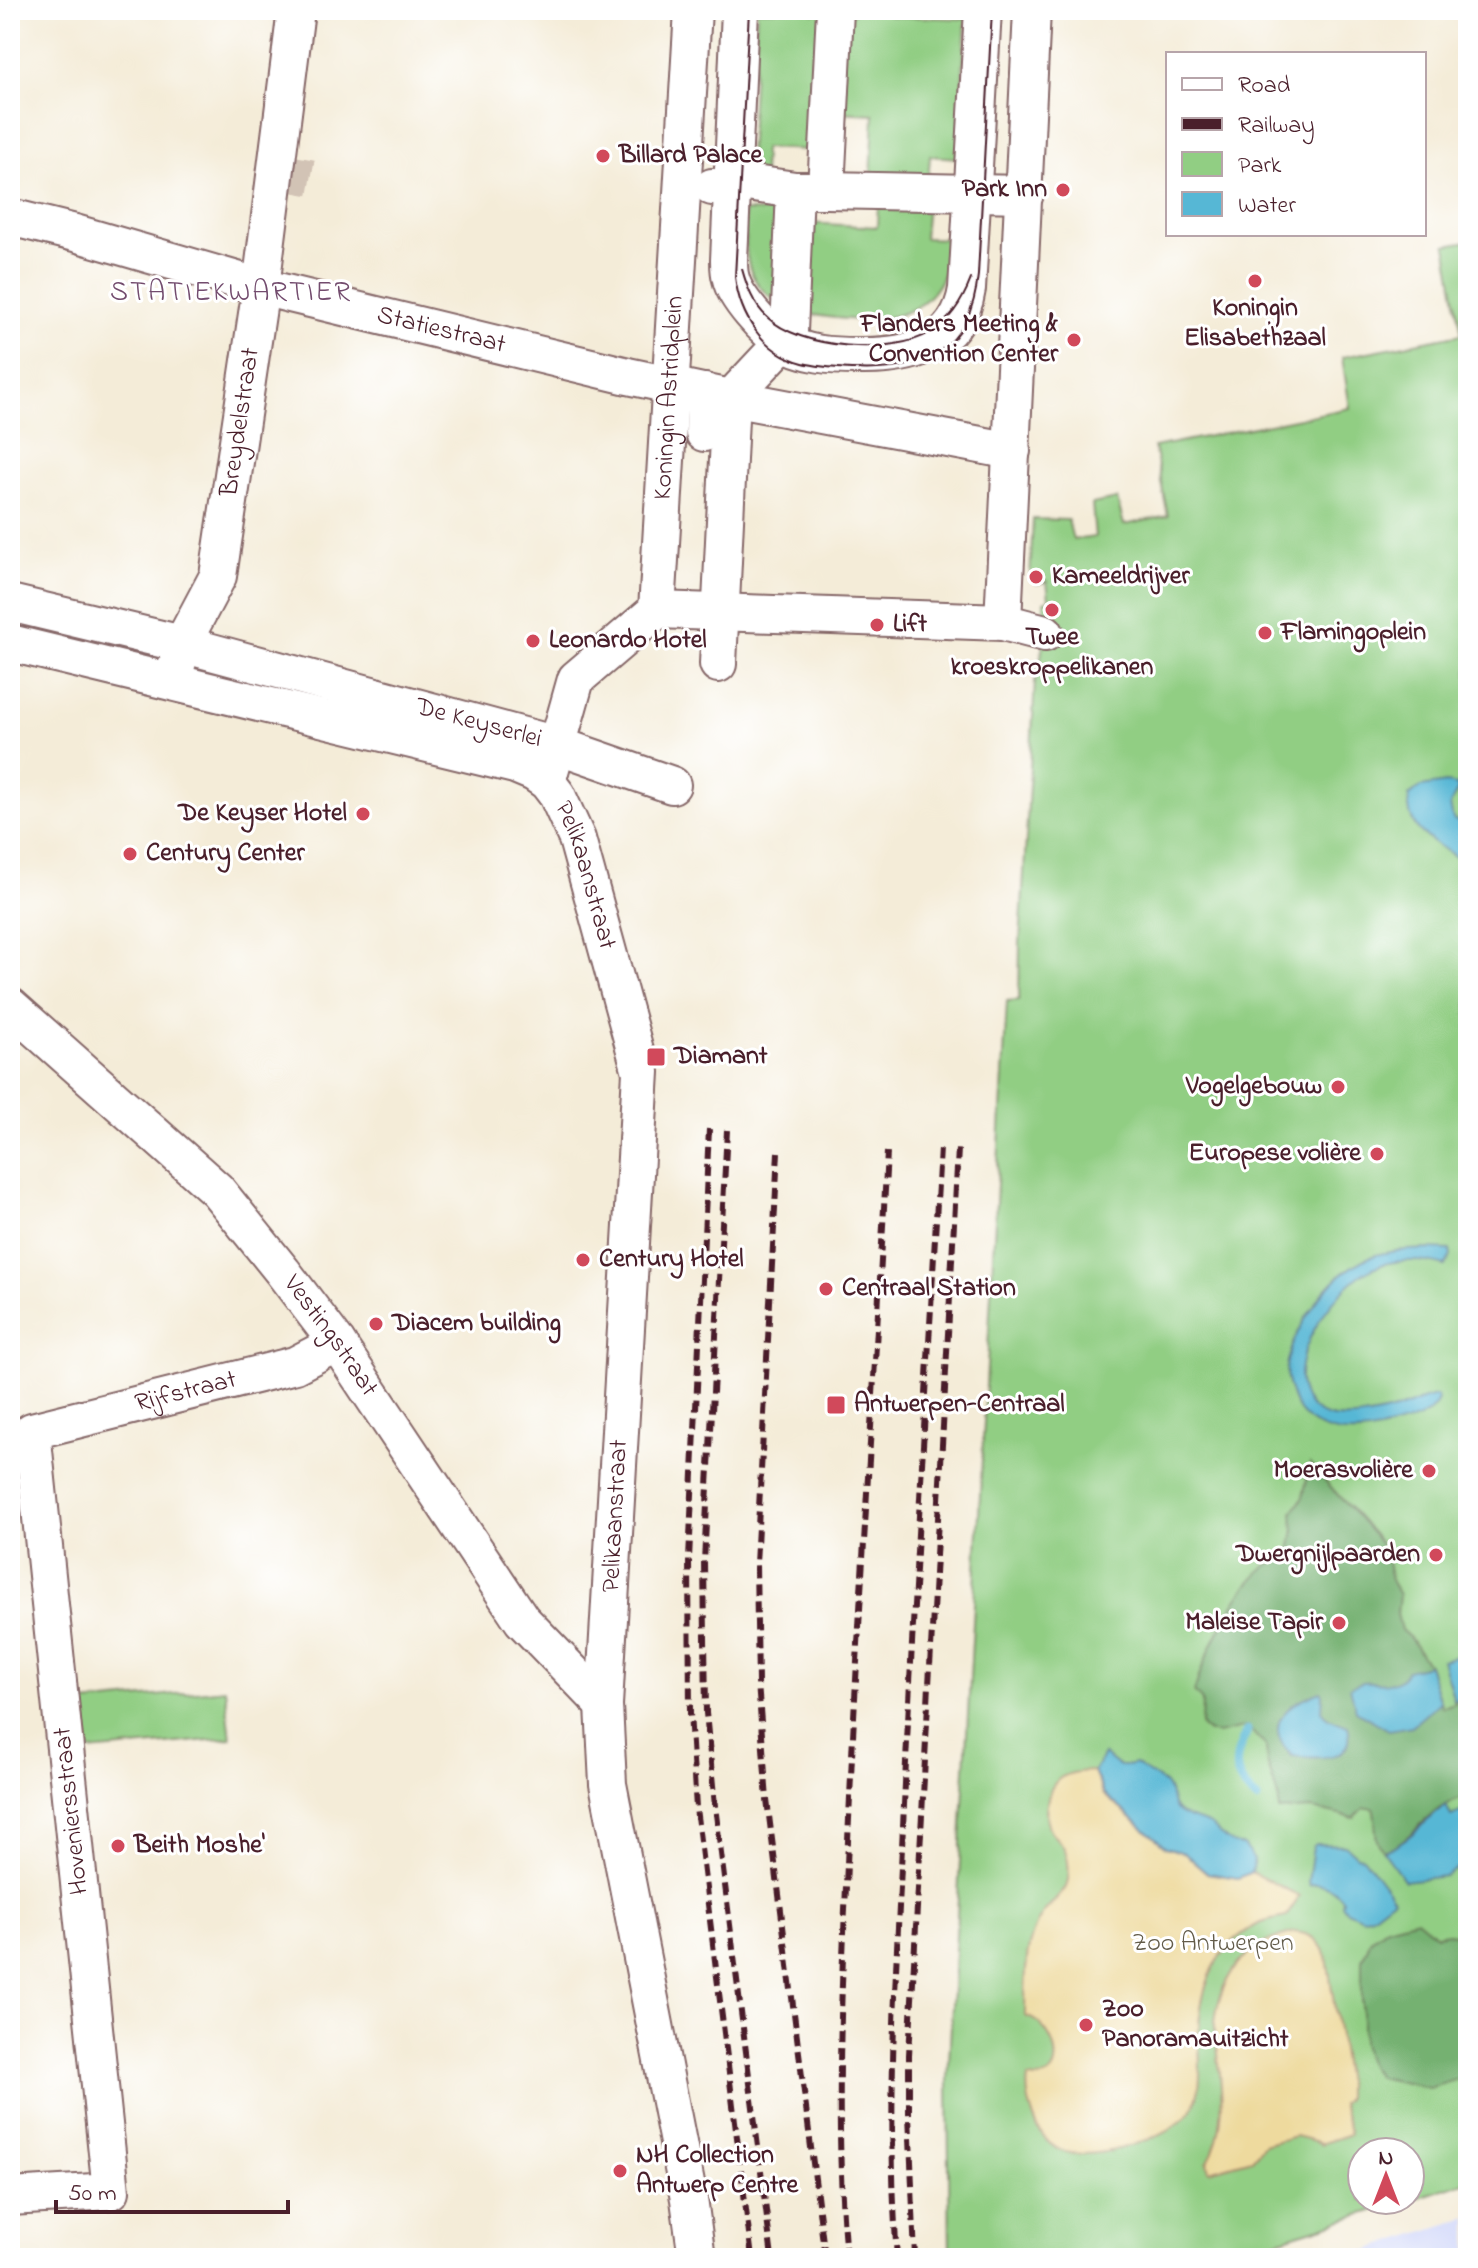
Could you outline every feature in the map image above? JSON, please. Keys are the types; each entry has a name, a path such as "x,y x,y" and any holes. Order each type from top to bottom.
{"street":[{"name":"Breydelstraat","path":"173,682 182,644 218,576 261,287 296,10"},
{"name":"Koningin Astridplein","path":"693,10 682,187 687,389 720,613 718,664"},
{"path":"740,10 729,260 731,281 757,320 783,342 819,355 883,357 920,349 936,341 956,322 962,311 983,10"},
{"path":"687,389 783,342 789,332 835,10"},
{"path":"1003,622 1032,10"},
{"path":"682,187 732,188 740,182 811,190 1025,194"},
{"name":"Statiestraat","path":"10,217 261,287 687,389"},
{"name":"Koningin Astridplein","path":"613,682 645,621 687,389"},
{"path":"687,389 1012,451"},
{"path":"687,389 704,433"},
{"name":"De Keyserlei","path":"10,603 182,644 557,745 547,782 534,773 499,759 10,643"},
{"path":"672,785 557,745 576,679 645,621 720,613 1003,622 1045,633"},
{"name":"Pelikaanstraat","path":"547,782 557,795 577,839 641,1072 604,1705 608,1784 689,2199 697,2258"},
{"name":"Vestingstraat","path":"10,1006 217,1190 337,1343 522,1620 604,1705"},
{"name":"Rijfstraat","path":"32,1431 295,1365 337,1343"},
{"name":"Hoveniersstraat","path":"10,2197 111,2191 32,1431"}],"shaded area":[{"path":"1468,2217 1468,2258 1343,2258"}],"green space":[{"path":"757,10 812,10 813,13 825,13 814,56 810,150 764,148 763,176 748,175"},
{"path":"855,10 890,10 890,16 966,19 958,158 930,156 928,183 871,181 874,114 836,112 841,14 854,14"},
{"path":"878,203 927,204 924,238 952,239 946,268 935,290 919,305 879,319 803,313 808,223 877,227"},
{"path":"744,211 786,212 781,304 759,286 753,275 746,252"},
{"name":"Zoo Antwerpen","path":"1468,241 1468,2181 1426,2195 1426,2136 1346,2136 1346,2216 1356,2216 1220,2258 950,2258 948,2080 1007,1001 1019,1000 1035,681 1043,641 1044,601 1049,599 1047,581 1037,584 1030,578 1033,519 1068,520 1073,540 1095,537 1092,504 1117,499 1124,525 1168,516 1154,447 1350,408 1342,357 1462,334 1446,245"},
{"path":"1310,1464 1384,1549 1391,1580 1399,1595 1397,1614 1401,1630 1428,1665 1442,1707 1455,1703 1454,1700 1468,1698 1468,1794 1445,1805 1408,1837 1383,1851 1378,1841 1373,1808 1364,1808 1354,1818 1312,1809 1279,1811 1266,1746 1247,1727 1218,1734 1207,1732 1201,1726 1202,1701 1194,1692 1214,1640 1246,1587 1271,1563 1289,1557 1294,1530 1293,1512 1303,1497"},
{"path":"225,1689 231,1738 89,1751 85,1703"},
{"path":"1417,1919 1436,1935 1449,1933 1468,1936 1468,2076 1429,2088 1378,2077 1369,2066 1362,2044 1362,1960 1371,1939 1387,1927"}],"sand":[{"path":"1094,1771 1103,1794 1166,1847 1184,1853 1207,1873 1238,1878 1251,1872 1300,1896 1286,1917 1260,1924 1241,1935 1218,1960 1204,1992 1199,2027 1199,2087 1191,2111 1182,2121 1150,2139 1111,2151 1075,2154 1060,2150 1046,2140 1031,2108 1028,2078 1042,2078 1051,2073 1055,2053 1045,2030 1025,2016 1026,1977 1028,1951 1036,1926 1064,1891 1068,1878 1065,1850 1048,1825 1049,1794 1063,1777 1076,1772"},
{"path":"1295,1932 1315,1939 1327,1957 1346,2082 1346,2099 1341,2104 1350,2134 1320,2144 1295,2136 1264,2145 1252,2159 1209,2171 1207,2163 1218,2137 1222,2110 1215,2027 1223,1989 1230,1975 1250,1952"}],"water":[{"path":"1446,783 1457,785 1450,805 1453,819 1468,827 1468,866 1419,830 1409,810 1409,796 1421,787"},
{"path":"1450,1250 1451,1256 1445,1266 1416,1261 1385,1264 1367,1271 1340,1294 1306,1346 1300,1383 1311,1407 1335,1418 1381,1414 1436,1396 1438,1400 1429,1412 1416,1419 1372,1431 1343,1433 1316,1425 1296,1406 1286,1369 1306,1317 1338,1278 1363,1260 1387,1252"},
{"path":"1468,1653 1468,1698 1454,1700 1442,1660"},
{"path":"1428,1665 1440,1702 1412,1726 1389,1730 1356,1711 1350,1687 1363,1682 1394,1682 1407,1670"},
{"path":"1321,1691 1322,1711 1328,1718 1348,1726 1347,1746 1333,1756 1292,1756 1278,1734 1282,1716 1298,1702"},
{"path":"1104,1754 1117,1765 1135,1764 1164,1783 1177,1811 1210,1825 1232,1843 1243,1845 1254,1860 1251,1872 1238,1878 1208,1873 1184,1853 1166,1847 1104,1794 1094,1771"},
{"path":"1446,1805 1451,1816 1468,1809 1468,1862 1445,1876 1405,1881 1383,1851 1408,1837"},
{"path":"1316,1844 1345,1845 1357,1856 1363,1857 1394,1898 1372,1915 1362,1918 1347,1911 1343,1900 1332,1889 1319,1884 1309,1885 1313,1847"}],"waterway":[{"path":"1247,1731 1237,1759 1238,1776 1257,1799"}],"tunnel":[{"path":"276,171 320,179"}],"tram line":[{"path":"749,10 735,277 742,305 765,341 789,358 803,363 852,369 900,367 920,361 938,352 953,339 965,322 978,275 992,10"},
{"path":"742,269 751,295 767,317 801,336 847,346 894,344 931,332 955,309 971,279"}],"railway":[{"path":"709,1129 689,1559 690,1713 696,1808 752,2258"},
{"path":"727,1130 704,1561 706,1713 772,2258"},
{"path":"897,2258 892,2144 896,1975 940,1148"},
{"path":"915,2258 909,2055 958,1149"},
{"path":"778,1152 756,1564 758,1683 767,1800 825,2258"},
{"path":"846,2258 840,2154 843,1945 887,1152"}],"place":[{"name":"Billard Palace","path":"603,156"},
{"name":"Park Inn","path":"1063,190"},
{"name":"Koningin Elisabethzaal","path":"1255,281"},
{"name":"Flanders Meeting & Convention Center","path":"1074,340"},
{"name":"Kameeldrijver","path":"1036,577"},
{"name":"Twee kroeskroppelikanen","path":"1052,610"},
{"name":"Lift","path":"877,625"},
{"name":"Flamingoplein","path":"1265,633"},
{"name":"Leonardo Hotel","path":"533,641"},
{"name":"De Keyser Hotel","path":"363,814"},
{"name":"Century Center","path":"130,854"},
{"name":"Diamant","path":"656,1057"},
{"name":"Vogelgebouw","path":"1338,1087"},
{"name":"Europese volière","path":"1377,1154"},
{"name":"Century Hotel","path":"583,1260"},
{"name":"Centraal Station","path":"826,1289"},
{"name":"Diacem building","path":"376,1324"},
{"name":"Antwerpen-Centraal","path":"836,1405"},
{"name":"Moerasvolière","path":"1429,1471"},
{"name":"Dwergnijlpaarden","path":"1436,1555"},
{"name":"Maleise Tapir","path":"1339,1623"},
{"name":"Beith Moshe'","path":"118,1846"},
{"name":"Zoo Panoramauitzicht","path":"1086,2025"},
{"name":"NH Collection Antwerp Centre","path":"620,2171"}],"district":[{"name":"STATIEKWARTIER","path":"231,293"}]}
